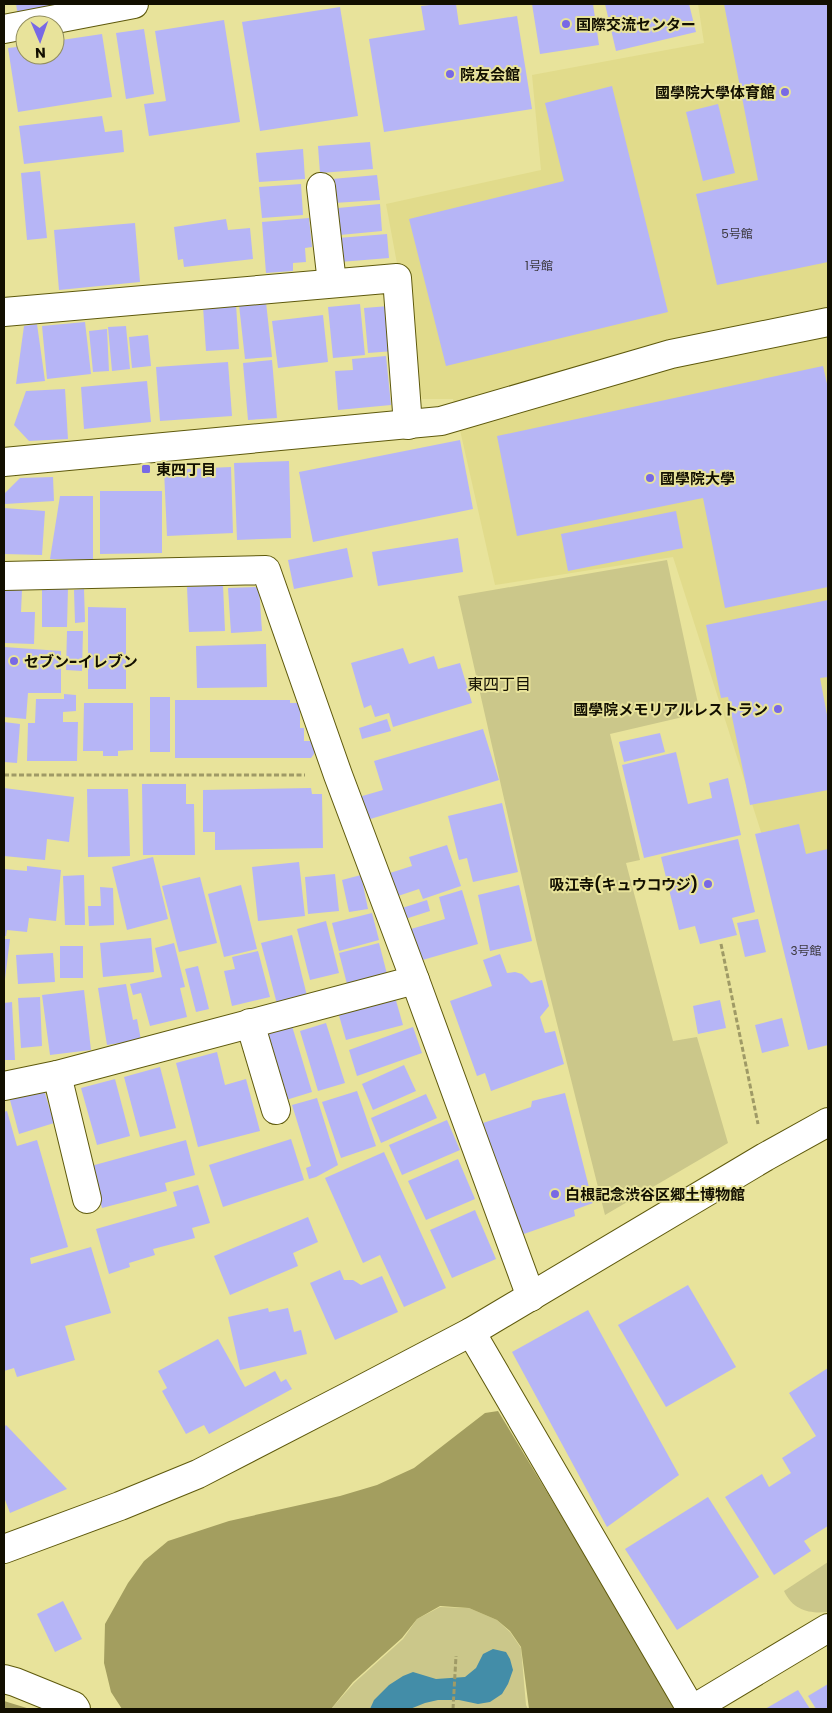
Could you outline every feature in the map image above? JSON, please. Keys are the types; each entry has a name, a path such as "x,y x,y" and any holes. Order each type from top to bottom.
{"street":[{"path":"4,29 134,4"},
{"path":"321,187 332,283"},
{"path":"4,312 397,278 408,425"},
{"path":"4,462 441,421 671,354 828,322"},
{"path":"4,576 266,570 338,775 531,1297"},
{"path":"4,1086 57,1075 415,980"},
{"path":"250,1023 276,1110"},
{"path":"57,1075 87,1199"},
{"path":"4,1548 120,1506 198,1474 471,1332 765,1157 828,1122"},
{"path":"471,1332 692,1709 828,1628"},
{"path":"4,1680 15,1682 74,1706 76,1709"}],"path":[{"path":"4,775 338,775"},
{"path":"721,944 765,1157"},
{"path":"453,1709 456,1656"}],"shaded area":[{"name":"國學院大學","path":"698,4 828,4 828,1041 673,557 495,585 453,399 422,399 386,204 541,170 532,75 704,43"},
{"path":"667,560 700,713 610,734 640,860 626,863 673,1041 697,1037 728,1143 605,1215 537,944 458,596"},
{"path":"498,1411 678,1709 529,1709 521,1647 510,1631 497,1620 469,1608 440,1606 417,1619 402,1638 353,1682 331,1709 122,1709 111,1692 104,1663 105,1624 128,1583 144,1561 168,1541 229,1521 340,1496 377,1485 414,1468 485,1413"},
{"path":"828,1562 828,1612 814,1612 797,1607 784,1591"},
{"path":"440,1607 469,1608 497,1620 510,1632 521,1648 526,1705 528,1709 331,1709 354,1683 403,1639 417,1619"},
{"path":"4,1701 30,1709 4,1709"}],"water":[{"path":"493,1649 506,1652 513,1670 502,1694 490,1702 478,1704 459,1700 438,1700 410,1709 370,1709 374,1700 389,1685 403,1676 413,1672 436,1679 465,1677 476,1668 483,1654"}],"building":[{"path":"16,4 84,4 24,15 18,15"},
{"name":"院友会館","path":"456,4 459,25 517,16 532,109 384,132 369,39 425,30 421,6"},
{"name":"国際交流センター","path":"532,4 593,4 599,45 540,54"},
{"path":"605,4 689,4 696,32 616,51"},
{"name":"國學院大學体育館","path":"724,4 828,4 828,262 717,285 696,194 758,180"},
{"path":"340,7 358,116 260,131 242,22"},
{"path":"224,20 240,122 149,136 144,104 166,101 155,31"},
{"path":"144,29 154,94 126,99 116,33"},
{"path":"102,34 112,97 18,112 8,48 15,47 15,65 65,65 65,40"},
{"path":"612,86 668,312 446,366 409,219 564,181 545,103"},
{"path":"718,104 735,173 703,181 686,112"},
{"path":"102,116 105,132 122,130 124,152 24,164 19,126"},
{"path":"370,142 373,169 320,173 318,146"},
{"path":"303,149 305,179 259,182 256,153"},
{"path":"40,171 47,238 27,240 21,173"},
{"path":"377,175 380,200 334,203 332,179"},
{"path":"301,184 303,215 262,218 259,187"},
{"path":"380,204 382,231 340,235 338,208"},
{"path":"309,218 312,247 305,248 306,262 293,263 293,271 266,273 262,222"},
{"path":"226,219 228,230 250,228 253,259 184,267 183,259 178,260 174,227"},
{"path":"135,223 140,282 59,290 54,230"},
{"path":"387,234 389,258 340,262 338,238"},
{"path":"266,302 272,357 245,359 239,305"},
{"path":"360,304 365,355 333,358 328,307"},
{"path":"236,305 239,349 206,351 203,307"},
{"path":"389,306 394,351 368,353 364,308"},
{"path":"323,315 328,362 278,368 272,321"},
{"path":"85,322 91,374 47,379 42,326"},
{"path":"37,324 45,381 16,384 24,326"},
{"path":"126,326 130,369 112,371 108,327"},
{"path":"107,329 109,371 93,372 89,331"},
{"path":"148,335 151,366 132,368 129,337"},
{"path":"386,356 391,405 338,410 335,371 353,370 352,359"},
{"path":"272,360 277,418 248,420 243,363"},
{"path":"228,362 232,416 160,421 156,367"},
{"path":"823,366 828,388 828,587 725,608 703,498 517,536 497,436"},
{"path":"147,381 151,422 84,429 81,387"},
{"path":"65,389 68,439 29,441 14,425 26,391"},
{"path":"460,440 473,509 313,542 299,472"},
{"path":"289,461 291,538 237,540 234,463"},
{"path":"231,467 233,533 167,536 164,470"},
{"path":"53,477 54,501 5,504 5,493 20,478"},
{"path":"100,491 162,491 162,553 100,554"},
{"path":"60,496 93,496 93,560 50,559"},
{"path":"4,508 45,511 42,555 4,554"},
{"path":"676,511 683,548 568,571 561,534"},
{"path":"458,538 463,572 378,586 372,552"},
{"path":"347,548 353,577 294,589 288,560"},
{"path":"223,585 225,631 189,632 187,587"},
{"path":"259,587 262,631 231,633 228,588"},
{"path":"42,588 68,588 67,627 42,627"},
{"path":"84,589 85,622 75,623 74,590"},
{"path":"4,590 22,590 21,612 35,612 34,644 4,643"},
{"name":"國學院メモリアルレストラン","path":"828,600 828,677 820,678 828,720 828,790 750,805 728,697 721,698 706,625"},
{"path":"88,607 126,608 126,689 88,689"},
{"path":"67,631 83,631 82,671 66,670"},
{"path":"266,644 267,687 197,688 196,646"},
{"path":"4,647 61,651 61,693 28,693 26,719 4,717"},
{"path":"403,648 409,664 434,656 438,669 460,663 472,703 393,727 389,713 375,717 371,705 364,708 351,663"},
{"path":"64,694 76,695 76,711 63,712 63,722 78,722 77,761 27,761 28,723 35,723 36,699 64,699"},
{"path":"150,697 170,697 170,752 150,752"},
{"path":"175,700 290,700 290,703 300,703 300,728 304,728 304,741 311,741 314,745 314,754 311,758 175,758"},
{"path":"84,703 133,703 133,750 118,751 118,756 103,756 103,751 83,751"},
{"path":"387,719 391,731 362,739 359,728"},
{"path":"4,722 20,724 17,763 4,762"},
{"path":"483,729 499,780 367,820 359,797 383,790 374,761"},
{"path":"660,733 665,752 624,762 619,742"},
{"path":"676,752 688,804 712,798 709,783 728,778 741,835 644,858 622,765"},
{"path":"142,784 186,784 186,804 194,804 195,855 143,855"},
{"path":"4,788 74,797 69,842 47,839 45,860 4,856"},
{"path":"311,788 312,794 322,794 323,848 215,850 215,832 203,832 203,790"},
{"path":"87,789 128,789 130,856 88,857"},
{"path":"502,803 518,872 473,882 467,858 459,860 448,816"},
{"path":"799,824 806,854 828,849 828,1045 808,1050 755,834"},
{"name":"吸江寺(キュウコウジ)","path":"738,839 755,912 732,918 737,935 700,944 695,926 679,930 661,857"},
{"path":"447,845 461,886 423,899 419,889 398,896 390,873 412,866 409,857"},
{"path":"153,857 168,919 127,930 112,867"},
{"path":"299,862 305,916 258,921 252,867"},
{"path":"27,866 61,870 56,921 29,918 27,932 7,930 6,936 4,936 4,869 27,871"},
{"path":"335,874 339,911 308,914 305,877"},
{"path":"84,875 85,925 65,925 63,876"},
{"path":"361,875 368,909 349,912 342,880"},
{"path":"200,877 217,943 179,952 162,886"},
{"path":"241,885 257,949 224,957 208,894"},
{"path":"519,885 532,941 490,951 478,895"},
{"path":"100,887 113,888 114,925 89,926 88,906 101,906"},
{"path":"462,890 478,944 419,961 411,929 445,919 439,897"},
{"path":"427,900 430,911 402,920 399,909"},
{"path":"372,913 379,940 339,951 332,923"},
{"path":"758,919 766,952 745,957 737,923"},
{"path":"326,921 339,973 310,980 297,929"},
{"path":"292,935 307,996 277,1004 261,943"},
{"path":"151,938 154,972 103,977 100,943"},
{"path":"4,939 10,939 5,979 4,978"},
{"path":"174,943 185,987 180,988 187,1017 150,1026 141,993 133,995 130,984 162,977 155,948"},
{"path":"379,943 387,974 347,984 339,953"},
{"path":"60,946 83,946 83,978 60,978"},
{"path":"258,951 270,997 232,1006 224,971 235,969 232,957"},
{"path":"53,953 55,982 18,984 16,955"},
{"path":"500,954 507,973 515,972 522,974 531,983 542,980 549,1006 540,1017 545,1033 555,1031 564,1064 491,1091 485,1073 477,1076 450,1001 492,986 483,960"},
{"path":"198,966 209,1009 196,1012 185,969"},
{"path":"126,984 133,1020 137,1019 141,1040 107,1045 98,988"},
{"path":"84,990 91,1050 50,1055 42,995"},
{"path":"40,997 42,1046 21,1048 18,998"},
{"path":"395,997 403,1025 346,1040 338,1012"},
{"path":"720,1000 726,1028 698,1034 693,1006"},
{"path":"12,1002 15,1060 4,1060 4,1003"},
{"path":"782,1018 789,1046 762,1053 755,1025"},
{"path":"326,1023 345,1083 318,1091 300,1031"},
{"path":"292,1026 312,1092 286,1100 267,1034"},
{"path":"413,1027 422,1053 357,1076 349,1050"},
{"path":"217,1052 225,1085 246,1079 260,1131 198,1147 176,1063"},
{"path":"404,1065 416,1091 373,1110 362,1084"},
{"path":"160,1067 176,1128 140,1137 124,1077"},
{"path":"115,1079 130,1136 97,1145 81,1088"},
{"path":"44,1090 54,1123 19,1134 10,1100"},
{"path":"357,1091 376,1146 341,1158 322,1102"},
{"path":"565,1093 593,1203 574,1210 575,1216 521,1235 483,1123 531,1107 532,1101"},
{"path":"426,1094 437,1118 381,1143 371,1118"},
{"path":"317,1098 338,1165 309,1179 306,1168 311,1166 292,1105"},
{"path":"7,1111 17,1146 37,1140 68,1247 30,1258 31,1264 91,1247 111,1313 65,1326 75,1360 17,1377 14,1368 4,1371 4,1112"},
{"path":"447,1120 460,1150 402,1175 389,1145"},
{"path":"291,1139 304,1180 223,1207 209,1165"},
{"path":"186,1140 195,1175 165,1183 167,1191 102,1208 91,1166"},
{"path":"384,1152 446,1288 404,1307 380,1255 363,1263 325,1178"},
{"path":"458,1159 475,1199 426,1220 408,1181"},
{"path":"198,1185 210,1223 192,1228 195,1238 153,1249 155,1255 129,1263 130,1267 109,1274 96,1229 177,1206 173,1192"},
{"path":"475,1210 496,1259 452,1278 430,1230"},
{"path":"308,1217 318,1242 293,1253 298,1266 230,1295 214,1256"},
{"path":"340,1270 344,1280 353,1280 361,1285 382,1276 398,1312 335,1340 310,1283"},
{"path":"688,1285 736,1367 666,1407 618,1325"},
{"path":"268,1308 269,1312 288,1308 294,1332 301,1330 307,1354 240,1370 228,1317"},
{"path":"588,1310 679,1475 607,1527 512,1352"},
{"path":"218,1339 245,1387 275,1371 281,1382 286,1379 292,1389 209,1434 204,1425 186,1434 162,1391 167,1388 158,1371"},
{"path":"828,1368 828,1526 804,1541 811,1551 774,1575 725,1497 762,1474 769,1487 791,1473 782,1458 816,1436 789,1393"},
{"path":"6,1425 67,1489 10,1513 4,1497 4,1427"},
{"path":"708,1497 759,1577 677,1630 625,1549"},
{"path":"63,1601 82,1639 55,1652 37,1614"},
{"path":"828,1684 828,1709 816,1709 808,1696"},
{"path":"798,1690 810,1709 765,1709"}],"place":[{"name":"国際交流センター","path":"566,24"},
{"name":"院友会館","path":"450,74"},
{"name":"國學院大學体育館","path":"785,92"},
{"name":"東四丁目","path":"146,469"},
{"name":"國學院大學","path":"650,478"},
{"name":"セブン-イレブン","path":"14,661"},
{"name":"國學院メモリアルレストラン","path":"778,709"},
{"name":"吸江寺(キュウコウジ)","path":"708,884"},
{"name":"白根記念渋谷区郷土博物館","path":"555,1194"}],"district":[{"name":"東四丁目","path":"499,684"}]}
